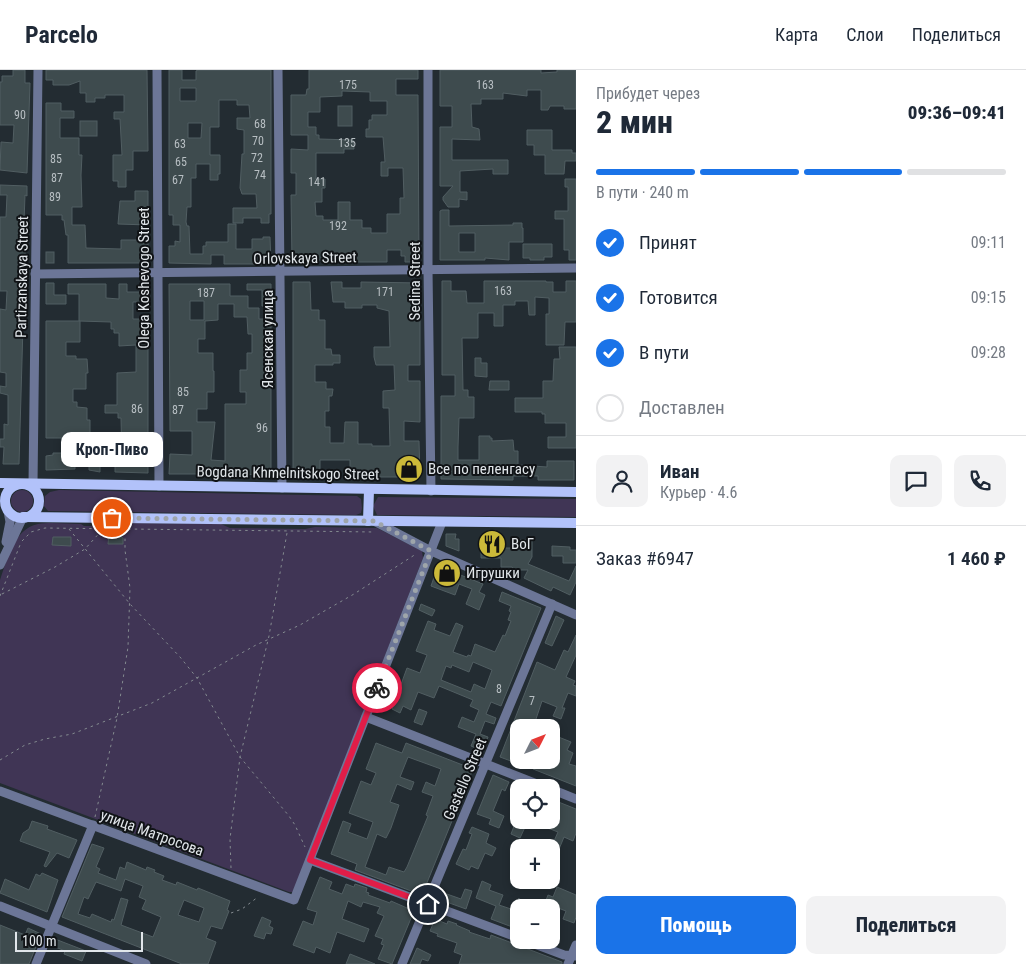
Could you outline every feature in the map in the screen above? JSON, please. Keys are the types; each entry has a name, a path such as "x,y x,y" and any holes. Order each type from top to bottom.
{"main road":[{"name":"Bogdana Khmelnitskogo Street","path":"0,483 576,492"},
{"path":"23,517 34,513 39,500 38,494 27,484 13,486 6,494 4,508 15,516 23,517 576,523"},
{"path":"369,490 371,521"}],"street":[{"name":"Partizanskaya Street","path":"27,484 35,274 38,70"},
{"name":"Olega Koshevogo Street","path":"157,70 159,486"},
{"name":"Ясенская улица","path":"278,70 282,488"},
{"name":"Sedina Street","path":"428,70 431,491"},
{"name":"Orlovskaya Street","path":"35,274 281,273 576,268"},
{"path":"0,563 10,528 10,519 4,508"},
{"path":"0,563 23,517"},
{"path":"371,521 428,550 576,615"},
{"path":"442,522 428,550 310,860 510,935"},
{"name":"Gastello Street","path":"402,964 487,764 552,604"},
{"path":"366,717 524,779"},
{"name":"улица Матросова","path":"0,790 294,900 310,860"},
{"path":"560,793 576,799"},
{"path":"36,964 93,825"},
{"path":"0,906 146,964"},
{"path":"568,964 574,955 576,945"},
{"path":"548,949 564,955 574,955"}],"path":[{"path":"69,528 130,604 180,656 197,678 240,757 296,825 310,860"},
{"path":"0,595 22,542 28,534 38,529 379,532"},
{"path":"0,595 55,567 85,549 103,529"},
{"path":"93,825 117,718 128,647 130,588 125,550 125,529"},
{"path":"235,878 231,867 230,838 240,757 268,639 287,532"},
{"path":"0,760 25,745 72,734 152,703 268,639 300,625 428,550"},
{"path":"231,913 249,905 267,890"}],"shaded area":[{"path":"18,490 26,490 33,497 33,505 26,512 18,512 11,505 11,497"},
{"path":"59,490 357,496 361,499 362,508 361,513 356,515 48,511 44,506 45,496 50,492"},
{"path":"378,497 576,499 576,517 377,515 373,506"},
{"path":"126,523 221,524 230,528 377,528 422,551 423,558 293,892 0,783 0,580 12,547 22,532 38,524 124,526"}],"building":[{"path":"13,70 25,70 25,83 30,83 27,173 0,170 1,142 13,143 14,125 0,125 0,82 2,82 2,76 13,76"},
{"path":"46,70 147,70 148,151 133,151 133,170 126,170 126,187 118,187 118,181 113,181 113,155 122,155 120,119 114,119 114,112 124,112 124,95 105,95 105,98 95,98 95,102 86,102 86,93 80,93 80,81 69,85 53,85 53,80 46,80"},
{"path":"169,70 182,70 182,80 196,80 196,71 198,70 271,70 271,214 269,214 269,223 261,223 261,218 243,218 243,223 233,223 233,208 257,208 256,194 242,194 240,188 242,154 244,154 244,130 237,129 237,118 250,118 249,105 237,105 237,100 219,100 219,127 210,127 210,155 220,155 220,174 218,174 218,180 210,180 210,164 196,164 196,178 191,178 191,207 187,207 186,222 187,226 189,226 190,254 203,254 203,246 206,246 206,242 228,242 228,224 236,224 236,249 252,249 252,239 270,237 271,264 224,264 224,255 211,255 211,264 169,263 169,246 175,246 175,241 180,242 180,225 173,225 173,215 169,215","holes":["180,88 196,88 196,101 180,101","188,123 202,123 201,138 188,138"]},
{"path":"309,70 418,70 418,79 396,79 396,95 418,95 419,262 405,262 405,256 401,256 401,250 387,250 387,262 324,262 324,260 317,260 292,262 291,195 296,195 296,173 291,173 291,149 308,150 308,135 291,135 291,95 306,95 307,89 309,89","holes":["342,91 370,92 370,101 387,101 387,115 372,115 372,120 369,120 369,129 366,129 366,137 383,137 385,162 381,162 381,176 388,176 388,168 403,168 404,198 400,198 400,214 387,214 387,233 371,233 371,228 362,228 362,220 350,220 350,202 338,202 338,220 323,220 323,216 316,216 315,202 322,202 322,188 325,188 325,179 316,179 316,153 344,153 344,149 354,149 353,140 319,139 319,135 316,135 316,127 308,127 308,112 320,112 320,97 342,96"]},
{"path":"440,70 541,70 541,73 557,72 557,70 576,70 576,109 564,109 564,106 550,106 548,110 541,110 541,90 527,90 527,96 503,93 503,99 481,99 481,104 471,104 472,127 479,129 480,140 452,139 452,160 508,160 508,174 493,174 493,169 460,171 460,192 467,192 467,200 459,199 459,207 448,207 443,197 453,186 440,186 440,127 452,127 452,106 440,106"},
{"path":"46,103 61,103 61,111 74,111 74,118 60,118 60,138 79,138 79,155 82,155 82,207 72,207 72,225 85,225 86,248 121,249 121,240 148,240 148,263 68,263 68,235 66,235 62,215 46,215"},
{"path":"338,106 352,106 352,126 338,126"},
{"path":"80,121 97,121 97,136 80,136"},
{"path":"527,130 552,130 552,150 572,150 572,153 576,153 576,161 565,161 564,174 545,174 545,155 534,155 534,145 527,145"},
{"path":"565,179 576,179 576,260 569,260 569,250 564,250 564,219 555,219 555,211 568,211 568,187 565,187"},
{"path":"0,185 27,186 24,222 26,222 19,464 3,464 4,447 0,447 0,439 4,439 4,424 8,425 8,395 0,393 0,386 6,387 6,373 0,372 0,309 6,310 7,291 0,291 0,217 6,217 7,195 0,195"},
{"path":"135,191 148,191 148,225 118,224 120,201 135,201"},
{"path":"449,210 449,226 513,225 513,223 522,223 523,242 509,242 509,260 485,258 485,260 440,260 440,211","holes":["459,233 475,233 475,252 459,252"]},
{"path":"523,244 552,244 552,257 544,257 544,260 523,258"},
{"path":"46,252 54,252 54,263 46,263"},
{"path":"442,281 451,281 451,291 466,291 467,303 484,303 484,281 546,281 553,282 553,292 566,292 566,281 576,281 576,322 565,322 564,345 546,345 546,314 549,314 549,298 535,297 535,315 529,315 528,301 515,301 515,305 503,305 503,326 494,326 494,313 478,313 478,338 462,338 463,390 468,390 468,397 474,397 474,418 459,418 458,447 458,460 479,460 479,436 490,436 492,441 513,440 514,451 518,451 518,465 547,467 547,461 574,461 574,480 538,480 538,476 513,476 513,480 441,479 441,396 455,396 455,375 442,375"},
{"path":"293,282 310,282 311,310 319,310 319,320 325,320 325,349 331,349 332,355 340,355 340,363 315,365 315,382 326,382 326,389 333,389 332,396 329,396 329,411 325,411 325,427 330,427 330,443 344,443 345,422 358,422 358,444 372,444 372,446 390,446 389,408 383,408 383,391 395,390 394,365 376,365 374,357 374,347 390,347 389,311 377,308 377,305 362,305 362,308 345,308 345,302 333,302 331,282 342,282 342,288 361,288 361,282 420,283 420,365 408,365 408,381 420,381 420,422 404,421 404,441 419,441 420,477 350,477 350,460 320,460 320,477 293,477"},
{"path":"46,283 54,283 54,295 66,295 66,304 46,304"},
{"path":"68,284 106,284 106,298 119,299 119,284 127,284 127,292 140,292 140,284 148,284 148,302 133,302 133,319 148,319 148,473 115,472 115,461 122,461 121,418 118,418 118,413 105,413 105,405 117,405 117,373 136,372 136,345 119,346 119,333 114,333 114,329 111,329 111,322 79,321 79,294 68,294"},
{"path":"169,284 230,284 230,296 248,296 248,308 259,308 259,319 271,319 271,475 223,474 223,472 210,470 210,474 169,474 170,454 192,455 192,431 170,431","holes":["190,301 204,301 204,320 190,320","218,304 234,304 234,317 247,317 248,334 252,334 252,353 247,353 247,370 240,370 240,392 246,392 246,404 225,404 225,461 211,460 215,422 197,422 197,409 207,409 207,392 214,392 213,353 198,353 198,339 205,339 205,321 218,320"]},
{"path":"247,284 271,284 271,306 262,306 262,290 247,290"},
{"path":"46,321 80,321 80,342 66,342 66,356 76,356 76,359 87,359 86,389 73,389 73,402 77,402 77,407 87,408 87,420 90,420 90,435 93,435 93,441 97,441 97,447 100,447 100,472 89,470 89,457 75,457 75,469 46,470 46,456 53,455 53,453 62,453 62,438 46,438"},
{"path":"559,347 576,347 576,448 548,448 548,437 566,437 566,423 545,423 545,414 542,414 542,412 515,412 515,398 543,398 543,381 553,381 554,359 560,359"},
{"path":"475,358 481,358 481,363 487,363 487,377 475,376"},
{"path":"490,381 509,381 509,390 489,390"},
{"path":"112,531 123,538 123,544 108,544 109,535 112,535"},
{"path":"446,534 456,534 455,539 459,539 459,551 446,546"},
{"path":"53,537 71,537 71,546 52,545"},
{"path":"481,540 499,540 499,548 512,548 512,540 532,540 532,557 528,564 569,581 576,566 576,582 570,595 553,587 551,591 524,578 528,570 514,570 512,567 501,567 501,558 481,558"},
{"path":"552,546 570,547 570,550 576,550 576,563 563,563 563,556 552,556"},
{"path":"438,566 483,584 479,592 485,595 479,610 466,604 472,589 459,584 455,595 431,586"},
{"path":"502,592 541,608 501,706 491,702 486,714 496,718 494,724 485,721 480,734 488,737 483,751 471,746 476,734 458,727 462,717 474,722 479,710 470,706 473,700 439,686 434,698 418,692 411,710 403,706 400,713 392,709 407,668 420,673 427,655 416,651 428,621 436,624 434,630 450,636 456,623 463,626 453,652 467,657 468,655 471,656 475,644 495,652 503,635 505,636 511,621 508,620 511,606 499,601","holes":["473,662 492,670 485,689 474,684 471,692 441,680 446,666 451,668 452,665 469,672"]},
{"path":"421,604 435,610 432,616 419,610"},
{"path":"556,616 564,620 552,646 545,643"},
{"path":"576,635 576,655 566,677 575,681 573,685 576,686 576,696 568,693 562,708 565,708 561,719 553,716 557,707 542,701 536,719 515,719 537,662 555,670 564,650 568,652"},
{"path":"419,709 427,712 422,725 414,722"},
{"path":"510,731 510,761 500,757"},
{"path":"560,738 571,742 567,750 573,753 569,764 576,766 576,786 533,769 560,769"},
{"path":"376,743 402,753 406,743 473,769 422,895 355,870 357,864 331,854 343,821 351,824 348,832 367,839 373,822 349,813 361,781 371,785 376,773 366,769","holes":["408,757 441,769 435,786 426,782 422,792 433,796 426,815 428,816 404,872 389,867 386,875 365,867 377,834 386,838 391,828 399,805 390,802 397,784 411,790 414,782 400,777"]},
{"path":"493,775 509,782 505,791 502,789 493,811 504,816 499,828 489,824 491,819 477,814"},
{"path":"560,803 576,809 576,833 573,841 564,837 560,847 560,839 555,839 558,832 550,829 560,829"},
{"path":"32,821 48,826 47,829 77,840 69,858 57,853 46,867 44,866 50,852 20,841 23,833 29,829"},
{"path":"472,827 489,834 486,843 496,848 492,856 485,853 478,869 471,866 469,870 456,864 463,849 466,850 472,834 469,833"},
{"path":"513,829 524,829 520,838 511,834"},
{"path":"92,844 104,848 96,867 100,869 98,873 116,880 120,867 125,869 127,862 146,870 147,867 155,870 154,872 164,876 162,880 176,885 177,882 197,890 198,888 230,901 227,910 229,911 222,929 211,926 206,938 216,942 208,964 182,964 62,917","holes":["125,879 143,886 139,897 146,900 142,909 161,917 153,937 121,925 128,900 121,898 114,920 112,919 111,922 92,914 90,918 78,914 84,897 88,899 96,882 121,891","184,900 204,908 199,922 178,915"]},
{"path":"42,873 58,880 47,912 0,893 5,879 29,890 36,874 40,876"},
{"path":"320,877 332,882 329,889 342,894 346,884 354,887 355,884 367,888 366,892 369,893 368,895 390,903 391,901 414,911 392,964 378,959 384,945 381,944 383,939 375,936 384,916 377,913 380,907 363,902 361,907 348,901 342,919 369,929 364,942 337,932 330,953 316,947 314,953 293,945 303,921 313,925 317,912 307,909"},
{"path":"482,881 491,885 489,890 503,895 499,905 510,909 510,926 491,919 496,906 476,898"},
{"path":"560,888 576,895 576,917 574,923 563,919 566,911 560,909 560,899 546,899 548,895 553,897 556,889"},
{"path":"465,889 472,891 466,909 441,900 444,893 461,899"},
{"path":"262,917 271,921 269,926 273,928 271,934 266,933 264,939 254,936"},
{"path":"435,919 447,924 448,921 457,924 469,932 490,939 491,935 510,942 510,949 528,949 562,962 562,964 459,964 462,955 454,952 457,943 437,936 438,934 430,931"},
{"path":"0,925 25,935 28,928 41,934 29,964 0,964"},
{"path":"55,939 86,951 82,961 64,954 65,951 53,946"},
{"path":"417,948 431,955 428,961 422,959 420,964 410,964"},
{"path":"350,954 375,964 346,964"}],"way so far":[{"path":"112,518 374,521 431,551 377,688"}],"place":[{"name":"Все по пеленгасу","path":"409,469"},
{"name":"Кроп-Пиво","path":"112,518"},
{"name":"ВоГ","path":"492,544"},
{"name":"Игрушки","path":"447,573"}],"route":[{"path":"377,688 310,860 428,904"}]}
